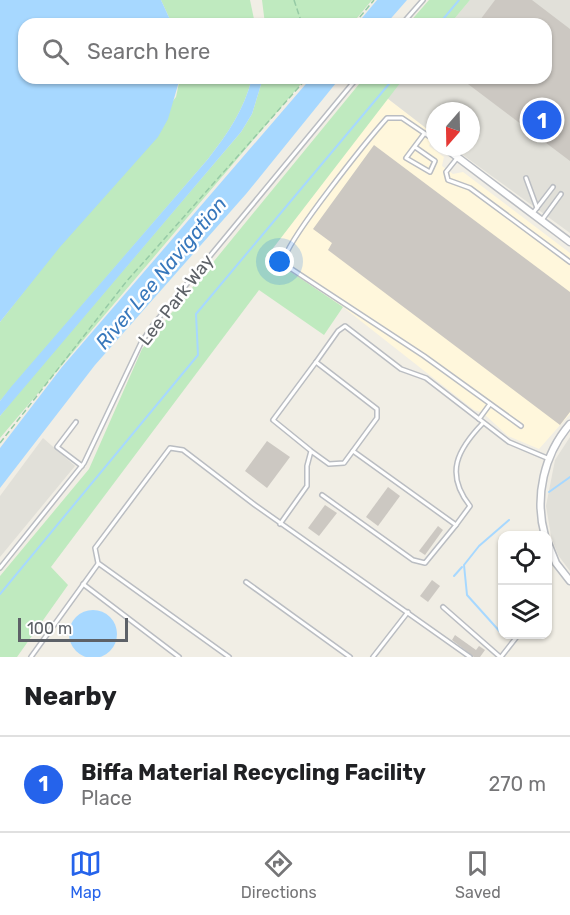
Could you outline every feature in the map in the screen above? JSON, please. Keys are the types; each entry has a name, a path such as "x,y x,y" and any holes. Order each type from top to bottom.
{"street":[{"path":"458,157 535,211 542,220 570,242"},
{"path":"544,531 541,509 547,458 570,424"},
{"path":"552,552 570,581"}],"lane":[{"path":"407,18 423,0"},
{"name":"Lee Park Way","path":"0,568 82,466 146,334 352,84"},
{"path":"415,147 435,161 430,172 406,158 424,134 397,116 387,118 369,138 285,253 284,261 287,266 309,278 521,426"},
{"path":"458,157 446,172 446,176 570,262"},
{"path":"526,178 535,211"},
{"path":"535,211 553,187"},
{"path":"542,220 561,194"},
{"path":"316,362 377,409 377,418 344,463 329,464 273,420 338,331 345,326 401,369 426,378 514,445 547,458"},
{"path":"479,419 490,404"},
{"path":"76,422 57,447 82,466"},
{"path":"322,495 413,560 425,563 470,506 464,499 456,472 458,454 483,423"},
{"path":"230,657 99,563 95,548 170,448 183,450 280,524 470,657"},
{"path":"280,524 307,486 310,451"},
{"path":"353,451 456,525"},
{"path":"31,657 99,563"},
{"path":"246,582 350,657"},
{"path":"83,584 179,657"},
{"path":"443,607 500,657 515,639"},
{"path":"373,657 408,612"}],"path":[{"path":"294,0 300,18"},
{"path":"359,18 374,0"},
{"path":"0,443 126,282 302,84"}],"shaded area":[{"path":"470,0 570,0 570,233 464,156 480,156 480,102 426,102 426,128 387,98 399,84 552,84 552,18 455,18"},
{"path":"387,98 426,128 426,156 443,156 442,166 453,174 463,172 570,253 570,414 539,449 508,436 483,413 474,410 343,307 267,256"},
{"path":"570,437 570,571 558,555 552,539 546,506 555,460"},
{"path":"43,438 75,466 0,557 0,496"}],"green space":[{"path":"161,0 250,0 254,18 169,18"},
{"path":"262,0 372,0 357,18 264,18"},
{"path":"429,0 470,0 455,18 413,18"},
{"path":"179,84 250,84 234,121 208,159 0,401 0,322 176,97"},
{"path":"261,84 301,84 0,438 0,416 241,132 252,114"},
{"path":"359,84 399,84 267,256 343,307 324,335 259,290 51,567 68,585 17,657 0,657 0,576 89,469 142,349"}],"water":[{"path":"0,0 161,0 169,18 18,18 18,84 178,84 168,119 158,137 60,247 0,322"},
{"path":"377,0 407,0 391,18 362,18"},
{"path":"250,84 261,84 252,114 241,132 0,416 0,401 11,387 208,159 229,130"},
{"name":"River Lee Navigation","path":"306,84 335,84 246,194 95,365 0,488 0,448 62,367"},
{"path":"88,610 98,610 106,614 117,629 117,639 113,647 100,657 86,657 80,654 69,639 69,629 73,621"}],"building":[{"path":"495,0 532,0 570,29 570,161 468,84 552,84 552,18 482,18"},
{"path":"374,145 570,292 570,412 560,425 328,250 332,243 313,229"},
{"path":"267,441 290,457 267,488 245,471"},
{"path":"388,487 400,496 378,526 366,517"},
{"path":"325,505 337,513 319,536 308,528"},
{"path":"438,526 443,530 425,555 419,551"},
{"path":"432,580 440,586 428,602 420,596"},
{"path":"455,635 476,650 479,646 485,650 480,657 474,657 452,640"}],"waterway":[{"path":"444,18 459,0"},
{"path":"0,594 198,355 196,314 389,84"},
{"path":"549,492 570,477"},
{"path":"498,630 467,595 464,565 479,546 509,520"},
{"path":"454,576 462,567"}],"place":[{"name":"Biffa Material Recycling Facility","path":"542,120"}]}
